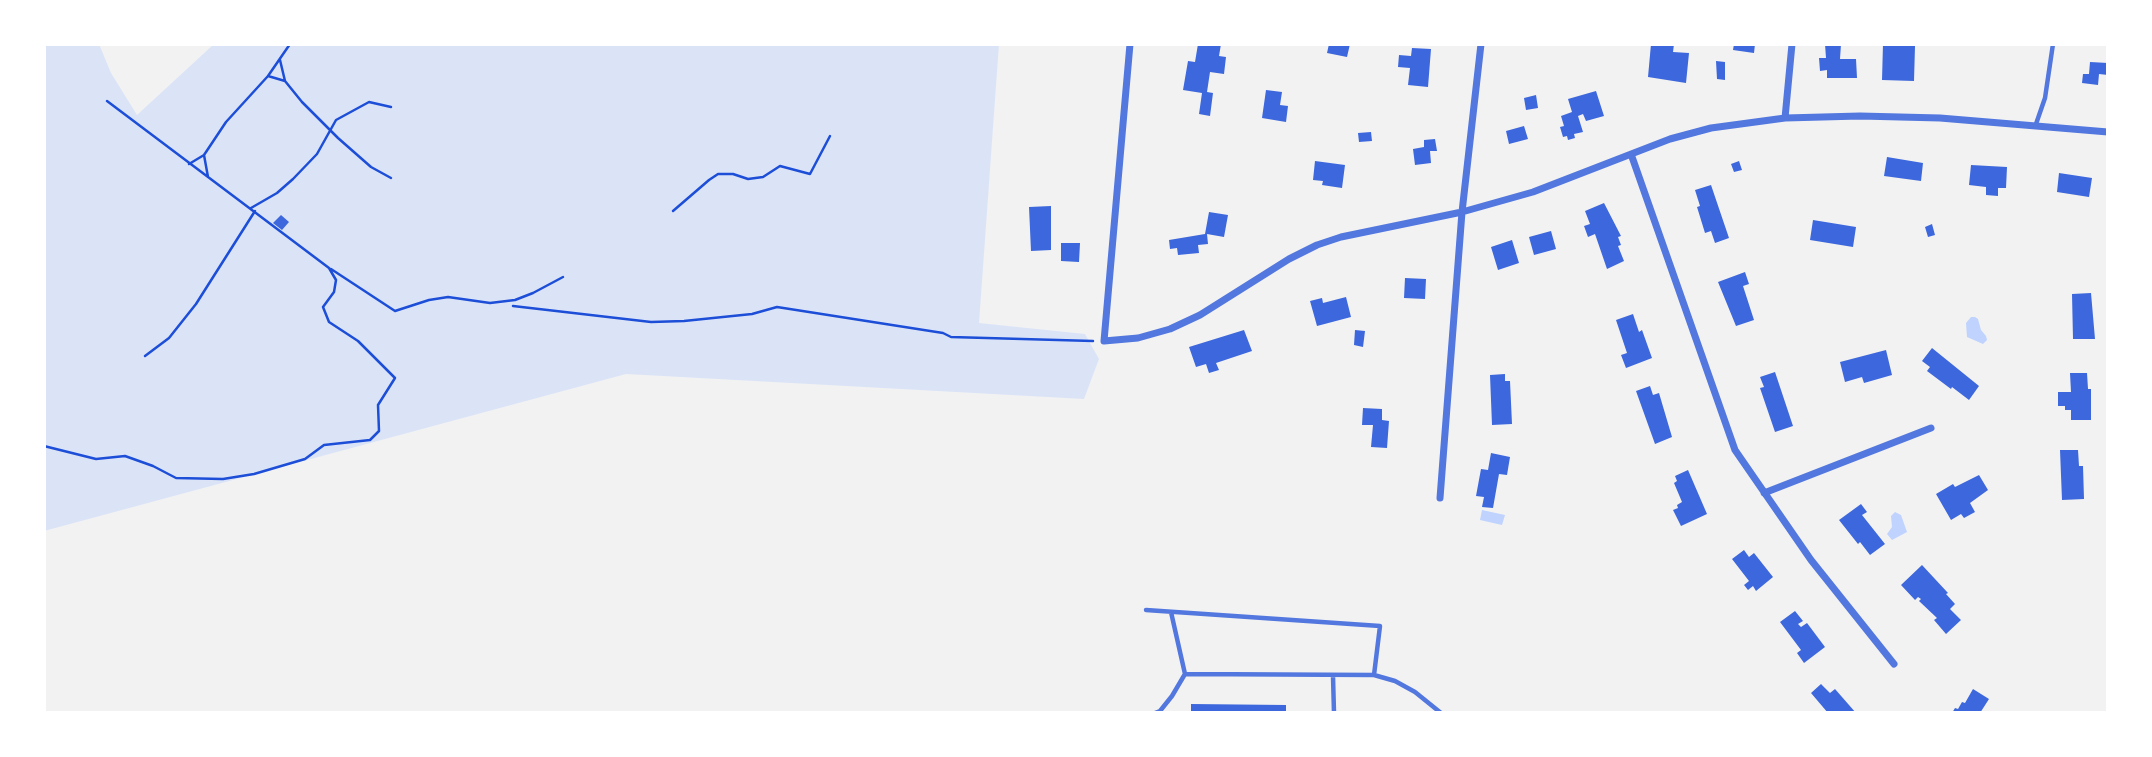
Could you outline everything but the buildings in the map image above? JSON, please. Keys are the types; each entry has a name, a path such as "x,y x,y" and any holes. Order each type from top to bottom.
{"street":[{"path":"1130,44 1104,341 1138,338 1170,329 1200,315 1289,259 1317,245 1341,237 1462,212 1532,192 1670,139 1711,128 1785,118 1904,116 2036,124 2108,132"},
{"path":"1440,498 1462,212 1481,44"},
{"path":"1785,118 1792,44"},
{"path":"1631,154 1735,450 1811,561 1894,664"},
{"path":"1764,493 1931,428"}],"lane":[{"path":"2036,124 2045,99 2053,44"},
{"path":"1146,610 1380,626 1374,675"},
{"path":"1155,713 1160,711 1172,696 1185,674 1171,612"},
{"path":"1185,674 1374,675 1395,681 1415,692 1441,713"},
{"path":"1333,675 1334,713"}],"path":[{"path":"189,163 204,155 226,121 268,76 289,44"},
{"path":"280,60 285,81 302,102 371,167 391,178"},
{"path":"268,76 285,81"},
{"path":"107,101 329,268 395,311 448,297 490,303 515,300 563,277"},
{"path":"251,208 277,193 293,179 317,153 336,120 369,102 391,107"},
{"path":"673,211 718,174 733,174 748,179 763,177 780,166 810,174 830,136"},
{"path":"204,155 208,177"},
{"path":"145,356 169,338 196,304 255,211"},
{"path":"44,446 96,459 124,456 176,478 223,479 292,463 324,445 370,440 379,431 378,405 395,378 358,341 329,322 323,307 334,292 336,280 329,268"},
{"path":"513,306 651,322 752,314 777,307 943,333 951,337 1104,341"}],"shaded area":[{"path":"44,44 99,44 111,73 137,115 214,44 999,44 979,323 1085,334 1099,359 1084,399 626,374 44,531"}],"water":[{"path":"1971,317 1978,319 1986,336 1987,340 1983,344 1967,337 1966,323"},
{"path":"1482,510 1505,515 1502,525 1480,520"},
{"path":"1895,512 1901,515 1907,532 1892,540 1887,534 1892,527 1891,516"}]}
